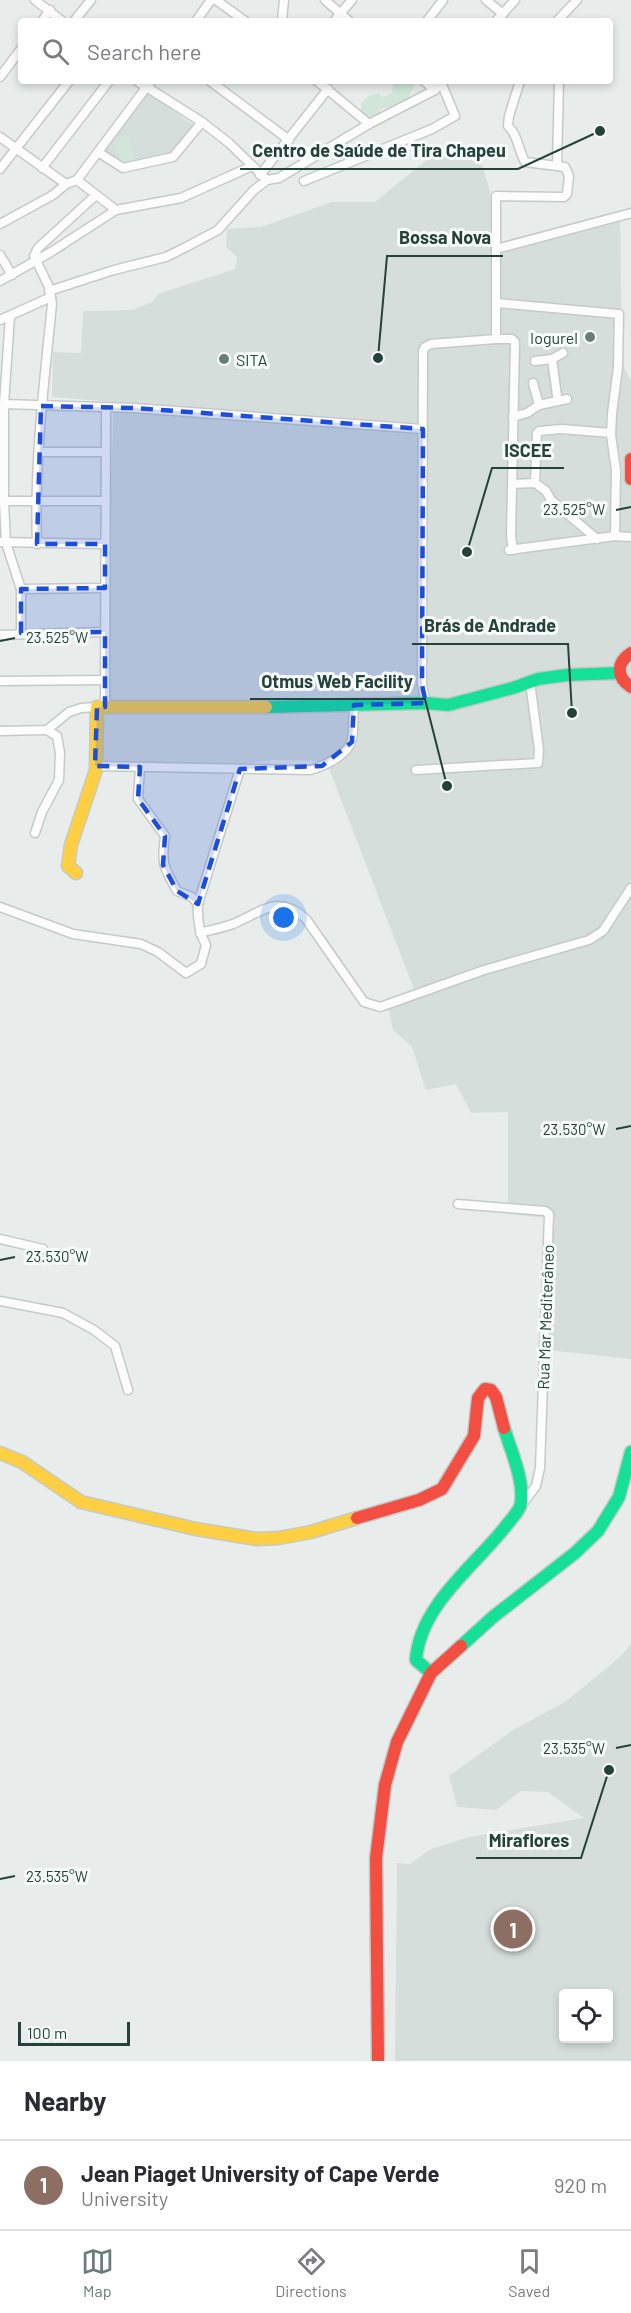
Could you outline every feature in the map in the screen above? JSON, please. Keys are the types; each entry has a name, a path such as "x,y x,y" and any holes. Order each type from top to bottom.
{"street":[{"path":"35,0 59,18"},
{"path":"76,18 91,0"},
{"path":"198,18 211,0"},
{"path":"216,0 241,18"},
{"path":"282,18 284,0"},
{"path":"325,0 338,18 352,0"},
{"path":"429,18 443,0"},
{"path":"486,0 503,14"},
{"path":"499,18 515,0"},
{"path":"560,18 577,0"},
{"path":"44,18 50,10"},
{"path":"0,77 18,53"},
{"path":"0,169 67,84"},
{"path":"42,168 107,84"},
{"path":"0,224 76,180 146,84"},
{"path":"148,84 202,122 264,178 279,178 369,124 435,90 440,84"},
{"path":"214,84 289,140"},
{"path":"0,320 50,294 114,270 166,257 218,230 264,178 326,84 369,124"},
{"path":"428,84 435,90"},
{"path":"304,181 432,129 455,116 443,84"},
{"path":"496,339 496,196 566,196 568,171 565,167 525,162 515,133 508,126 519,84"},
{"path":"556,165 559,84"},
{"path":"98,152 123,168 172,157 202,122"},
{"path":"0,137 66,184"},
{"path":"0,280 37,261 116,210 181,198 252,165"},
{"path":"76,180 116,210"},
{"path":"38,544 36,502 41,406 52,304 34,256 38,248 96,195"},
{"path":"496,249 631,213"},
{"path":"0,255 12,275"},
{"path":"497,303 619,314 618,367 611,433 616,470 615,537"},
{"path":"10,316 4,404 3,542 21,589 21,633"},
{"path":"0,341 9,336"},
{"path":"426,703 422,685 423,351 425,347 431,344 496,339 512,339 515,342 511,550 631,537"},
{"path":"535,361 552,359 563,353"},
{"path":"552,359 557,396"},
{"path":"533,383 539,405"},
{"path":"513,417 527,413 539,405 567,399"},
{"path":"4,404 106,407 423,429"},
{"path":"75,873 68,866 71,845 95,766 105,680 106,407"},
{"path":"535,483 537,433 540,430 562,429 611,433"},
{"path":"39,452 105,452"},
{"path":"631,459 631,479"},
{"path":"512,484 535,483 546,491 551,500 597,539"},
{"path":"2,501 105,501"},
{"path":"3,542 105,544"},
{"path":"21,589 105,588"},
{"path":"0,635 105,632"},
{"path":"631,642 628,655 620,664 619,673 629,687 631,699"},
{"path":"47,730 69,712 81,708 222,708 426,703 448,705 530,682 567,675 619,673"},
{"path":"0,681 105,680"},
{"path":"416,770 538,763 539,750 530,682"},
{"path":"95,766 310,770 340,755 352,742 354,705"},
{"path":"0,731 47,730 57,736 60,753 59,780 42,812 35,833"},
{"path":"140,767 138,798 165,836 163,866 177,891 192,897 198,904"},
{"path":"0,907 73,934 141,944 158,952 186,973 201,964 206,945 200,933 197,916 198,904 240,769"},
{"path":"200,933 230,925 272,905 286,905 296,910 306,920 364,1002 380,1007 484,970 589,940 603,931 631,888"},
{"name":"Rua Mar Mediterâneo","path":"458,1204 545,1211 549,1214 540,1468 536,1486 521,1506"},
{"path":"0,1239 43,1249"},
{"path":"0,1301 63,1313 94,1330 115,1346 128,1390"},
{"path":"0,1453 22,1462 81,1502 196,1529 257,1539 279,1538 311,1532 419,1500 442,1489 474,1436 478,1398 485,1389 491,1390 496,1397 521,1487 521,1506 439,1604 426,1623 414,1650 416,1660 431,1673"},
{"path":"378,2061 376,1869 385,1785 397,1742 431,1673 493,1617 575,1553 598,1531 619,1497 631,1452"}],"highlighted area":[{"path":"41,406 134,408 423,429 422,685 426,703 354,705 352,742 322,766 240,769 198,904 177,891 163,865 165,836 138,799 140,767 95,766 97,707 105,707 105,632 21,633 21,589 105,588 105,544 37,544"}],"shaded area":[{"path":"148,92 193,125 171,155 122,163 103,150"},
{"path":"434,154 481,162 490,191 493,245 620,212 622,364 631,381 631,1359 538,1349 545,1218 508,1214 508,1112 471,1113 456,1084 426,1090 412,1047 393,1030 389,1009 417,997 327,763 275,760 249,763 100,762 114,402 52,397 53,352 81,353 83,311 133,310 152,302 158,294 235,269 237,257 226,247 227,229 261,227 332,202 375,202"},
{"path":"631,1644 631,2061 395,2061 397,1863 410,1864 431,1849 469,1837 584,1818 548,1792 521,1791 496,1810 457,1807 449,1776 513,1730 565,1702 620,1657"}],"green space":[{"path":"393,84 415,84 409,97 399,106 383,108 374,116 368,117 361,112 361,103 370,95 378,93 383,97 392,93"},
{"path":"129,134 134,160 122,163 119,160 115,138"}],"traffic: fast":[{"path":"266,707 426,703 448,705 538,679 567,675 619,673"},
{"path":"431,1673 416,1660 427,1621 451,1587 493,1541 520,1506 521,1484 504,1428"},
{"path":"461,1646 493,1617 575,1553 598,1531 619,1497 631,1452"}],"traffic: slow":[{"path":"76,873 68,866 71,845 96,770 97,707 266,707"},
{"path":"0,1453 22,1462 81,1502 196,1529 257,1539 279,1538 311,1532 357,1518"}],"traffic: jam":[{"path":"631,459 631,479"},
{"path":"631,653 620,666 620,674 631,687"},
{"path":"357,1518 419,1500 442,1489 474,1436 478,1398 485,1389 491,1390 496,1397 504,1428"},
{"path":"378,2061 376,1858 385,1785 397,1742 431,1673 461,1646"}],"place":[{"name":"Centro de Saúde de Tira Chapeu","path":"600,131"},
{"name":"Iogurel","path":"590,337"},
{"name":"Bossa Nova","path":"378,358"},
{"name":"SITA","path":"224,359"},
{"name":"ISCEE","path":"467,552"},
{"name":"Brás de Andrade","path":"572,713"},
{"name":"Otmus Web Facility","path":"447,786"},
{"name":"Miraflores","path":"609,1770"},
{"name":"Jean Piaget University of Cape Verde","path":"513,1929"}]}
